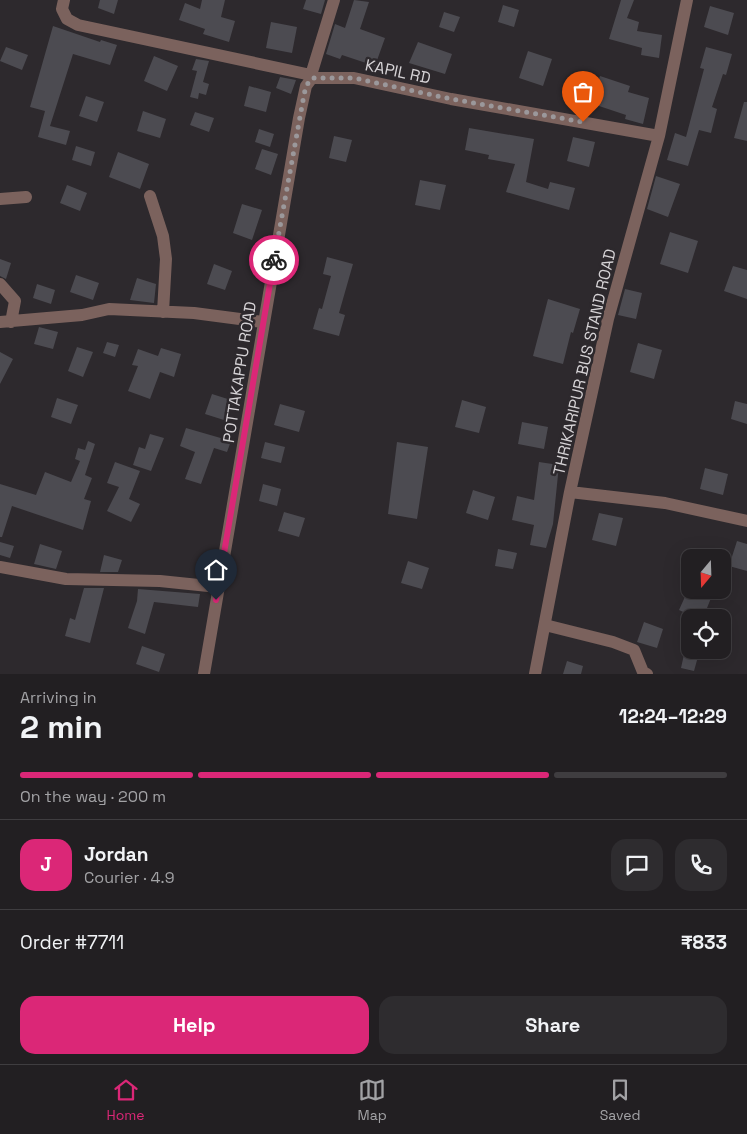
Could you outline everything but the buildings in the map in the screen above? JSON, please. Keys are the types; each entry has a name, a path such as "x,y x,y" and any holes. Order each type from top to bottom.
{"street":[{"name":"KAPIL RD","path":"64,0 62,9 67,19 78,25 312,76 354,78 451,99 659,136"},
{"name":"POTTAKAPPU ROAD","path":"204,674 299,118 306,86 312,76 334,0"},
{"name":"THRIKARIPUR BUS STAND ROAD","path":"535,674 546,625 570,492 608,319 659,136 687,0"},
{"path":"150,196 163,236 166,259 163,312"},
{"path":"0,199 26,197"},
{"path":"0,284 15,301 5,322"},
{"path":"5,322 82,315 109,309 194,313 263,322"},
{"path":"570,492 664,503 747,521"},
{"path":"0,566 66,579 160,581 218,587"},
{"path":"546,625 613,642 634,650 643,672 646,674"}],"way so far":[{"path":"274,260 289,186 299,118 306,86 312,78 329,76 354,78 451,99 583,122"}],"route":[{"path":"216,600 274,260"}]}
